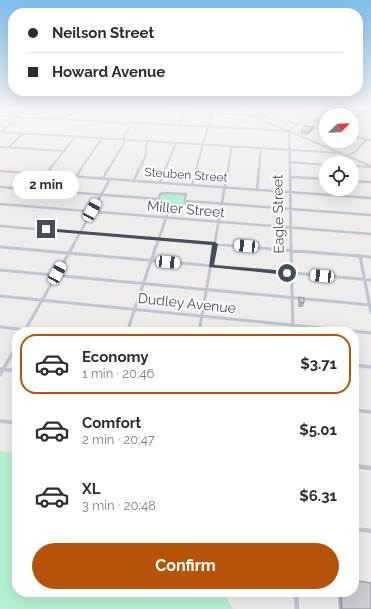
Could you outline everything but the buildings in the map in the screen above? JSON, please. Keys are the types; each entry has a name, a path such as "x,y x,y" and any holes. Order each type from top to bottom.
{"main road":[{"path":"359,137 371,140"}],"street":[{"path":"9,147 19,137"},
{"path":"46,174 75,137"},
{"path":"86,137 340,153"},
{"path":"192,185 206,137"},
{"name":"Eagle Street","path":"289,137 292,325"},
{"path":"304,137 346,156 356,152 367,139"},
{"path":"76,177 102,138"},
{"path":"103,178 124,140"},
{"path":"134,180 145,157 148,141"},
{"path":"160,182 176,143"},
{"path":"0,146 64,151"},
{"path":"200,327 223,204 232,146"},
{"path":"257,190 261,148"},
{"path":"289,162 319,164"},
{"path":"359,162 371,167"},
{"path":"359,166 371,167"},
{"name":"Steuben Street","path":"0,171 371,198"},
{"path":"290,177 319,179"},
{"path":"27,327 110,179"},
{"path":"359,181 371,182"},
{"path":"0,187 158,199"},
{"path":"174,192 186,194 186,201 183,207 157,205 158,199 161,193 174,192"},
{"path":"186,201 371,215"},
{"name":"Miller Street","path":"0,204 371,234"},
{"path":"129,327 170,206"},
{"path":"0,226 371,257"},
{"path":"0,247 371,280"},
{"path":"360,256 371,313"},
{"path":"0,270 370,305"},
{"name":"Dudley Avenue","path":"0,296 312,327"},
{"path":"0,327 12,329"},
{"name":"Dudley Avenue","path":"359,332 371,333"},
{"path":"0,375 12,353"},
{"path":"359,366 371,367"},
{"path":"2,369 12,370"},
{"path":"359,411 371,412"},
{"path":"0,420 12,422"},
{"path":"359,467 371,468"},
{"path":"359,530 371,531"},
{"path":"296,597 297,609"}],"green space":[{"path":"161,194 186,196 182,205 160,204 158,203"},
{"path":"0,451 12,452 12,597 226,597 233,609 0,609"}],"route":[{"path":"46,229 215,244 211,266 287,273"}]}
